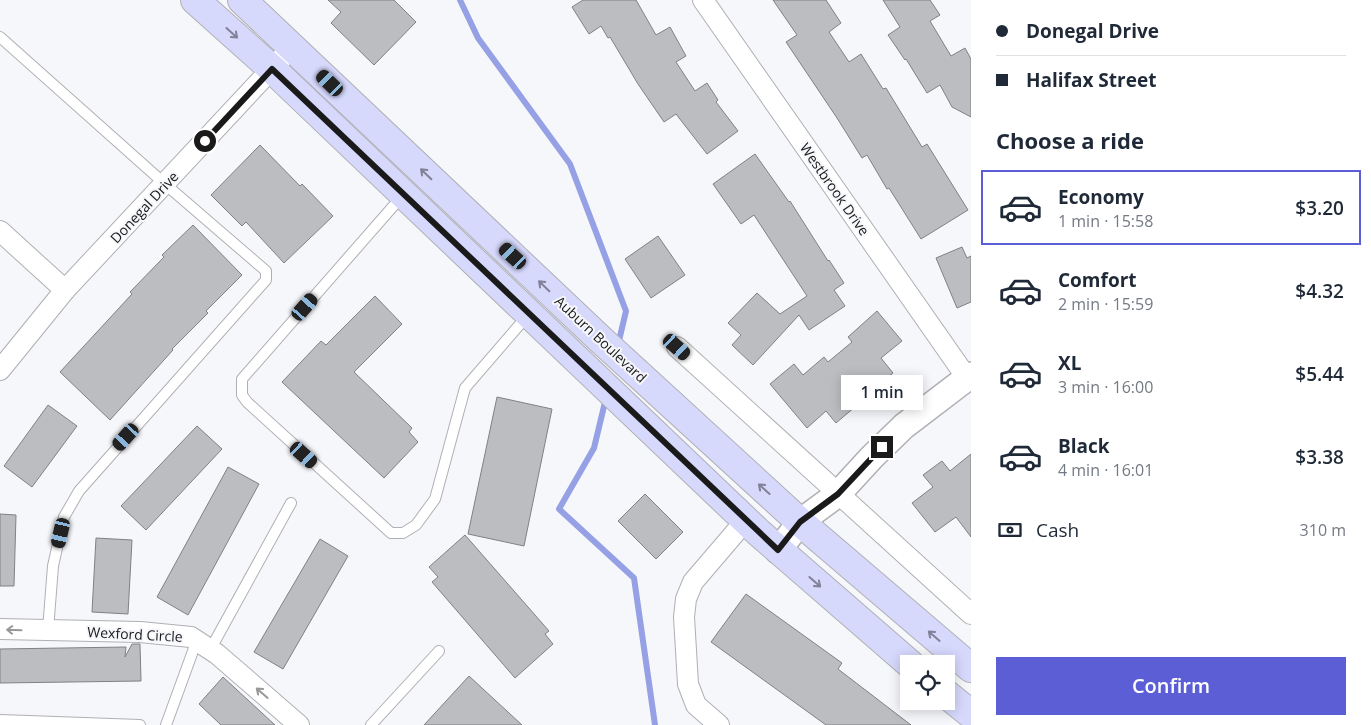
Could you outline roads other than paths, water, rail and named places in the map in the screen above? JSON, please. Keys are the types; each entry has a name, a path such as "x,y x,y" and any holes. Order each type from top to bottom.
{"main road":[{"path":"195,0 272,69 778,550 900,655"},
{"name":"Auburn Boulevard","path":"245,1 605,343 800,522 971,668"},
{"path":"955,701 971,714"}],"street":[{"name":"Westbrook Drive","path":"703,0 969,376"},
{"name":"Donegal Drive","path":"0,370 65,290 292,47"},
{"path":"0,231 65,290"},
{"path":"677,347 971,614"},
{"path":"778,550 800,522 838,494 904,426 969,376"},
{"path":"718,725 696,705 688,684 684,617 686,599 693,582 746,520"},
{"name":"Wexford Circle","path":"0,629 148,633 191,637 204,645 298,725"}],"lane":[{"path":"0,38 164,184 266,271 266,280 78,491 64,517 53,566 48,630"},
{"path":"403,194 242,380 242,395 247,402 391,533 403,532 416,526 435,499 465,388 529,314"},
{"path":"166,725 204,645 291,503"},
{"path":"371,725 439,651"},
{"path":"0,720 140,725"}],"waterway":[{"path":"460,0 478,38 570,164 626,311 618,345"},
{"path":"606,398 594,448 559,509 634,578 655,725"}]}
